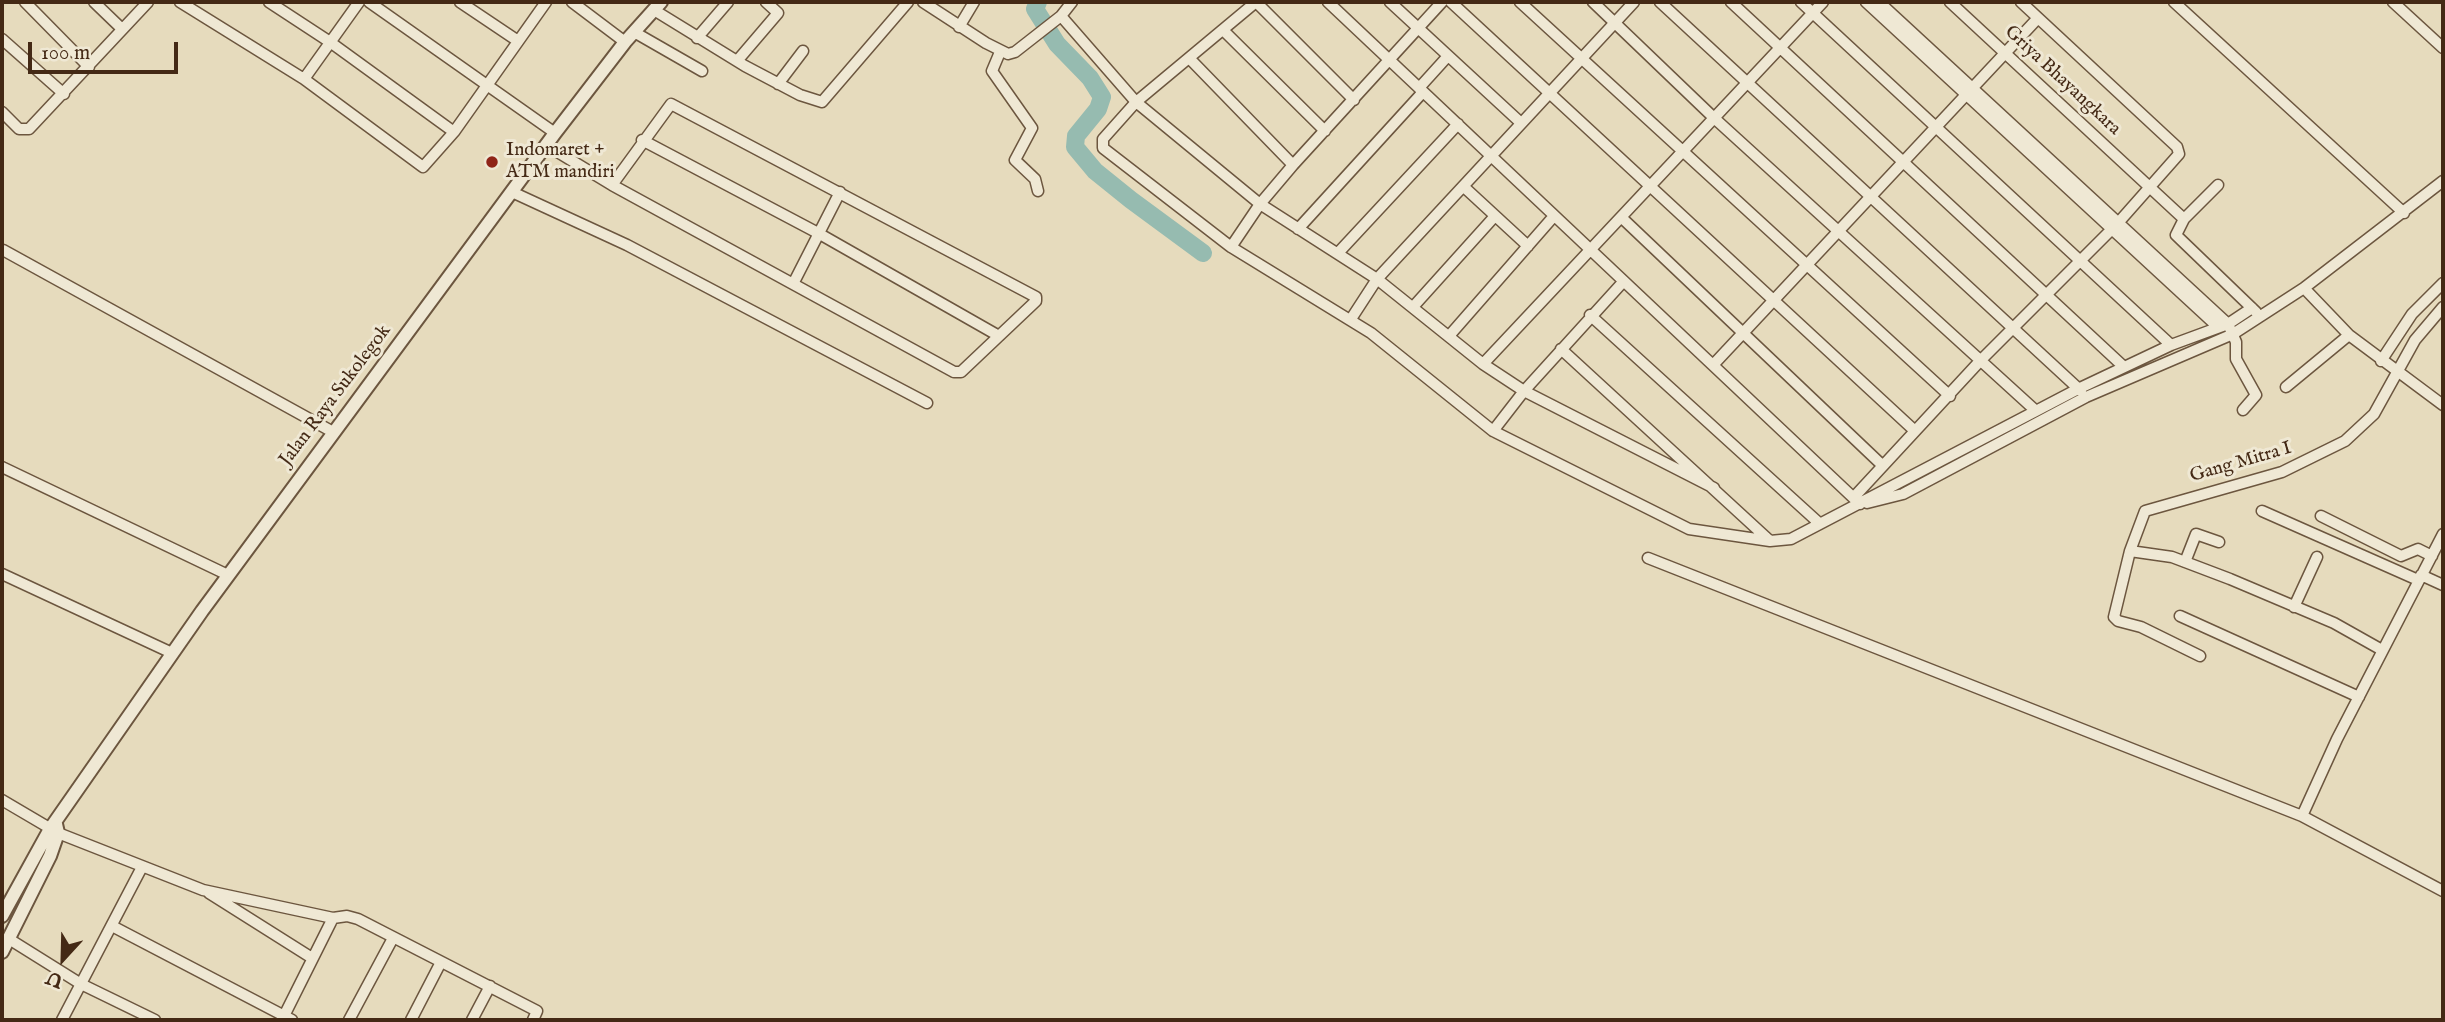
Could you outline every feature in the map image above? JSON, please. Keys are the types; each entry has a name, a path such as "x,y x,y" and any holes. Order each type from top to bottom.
{"street":[{"path":"25,2 89,66"},
{"path":"93,2 122,29"},
{"path":"2,113 19,129 27,130 64,94 148,2"},
{"path":"180,2 304,79 423,167 454,132 546,2"},
{"path":"268,2 330,42 454,132"},
{"path":"304,79 359,2"},
{"path":"369,2 555,133"},
{"path":"460,2 518,41"},
{"path":"572,2 625,42"},
{"path":"697,38 728,2"},
{"path":"737,61 778,13 766,2"},
{"path":"657,6 697,38 737,61 778,84 818,102 825,102 908,2"},
{"path":"923,2 1000,52 1015,52 1061,16 1072,2"},
{"path":"959,27 974,2"},
{"path":"1354,100 1256,2 1136,102 1102,145 1231,247 1351,319 1493,431 1689,529 1770,541 1791,539 2036,411 2233,334 2305,288 2443,181"},
{"path":"1328,2 1858,502"},
{"path":"1390,2 1521,123"},
{"path":"1231,247 1260,204 1293,165 1442,2"},
{"path":"1451,2 1915,431"},
{"path":"1520,2 1950,396"},
{"path":"1593,2 1713,117 1842,230 2036,411"},
{"path":"1351,319 1377,279 1464,187 1580,57 1634,2"},
{"path":"1660,2 1873,196 2082,393"},
{"path":"1731,2 2124,367"},
{"path":"1801,2 2171,345"},
{"path":"1483,364 1588,249 1823,2"},
{"path":"1866,2 1970,91"},
{"path":"1879,2 1970,91 2233,334 2236,359 2256,395 2243,410"},
{"name":"Griya Bhayangkara","path":"1950,2 2184,219"},
{"name":"Griya Bhayangkara","path":"2021,2 2177,147 2178,156 2151,186"},
{"path":"2174,2 2404,213"},
{"path":"2393,2 2443,48"},
{"name":"Jalan Raya Sukolegok","path":"54,828 228,575 555,133 625,42 657,6"},
{"path":"1061,16 1136,102 1260,204 1377,279 1483,364 1524,391 1714,488"},
{"path":"1713,365 2038,18"},
{"path":"1223,30 1325,131"},
{"path":"634,32 702,71"},
{"path":"2,39 64,94"},
{"path":"778,84 803,51"},
{"path":"1000,52 992,71 1032,128 1015,160 1031,173 1038,191"},
{"path":"1298,229 1448,56"},
{"path":"1189,58 1293,165"},
{"path":"546,145 612,185 954,372 961,372 1037,302 1035,297 671,104 612,185"},
{"path":"1338,253 1458,124"},
{"path":"642,141 818,233 999,336"},
{"path":"2218,185 2184,219 2176,231 2178,238 2261,317"},
{"path":"1858,502 1882,465 1950,396 1980,361 2082,261 2151,186"},
{"path":"1464,187 1528,246"},
{"path":"512,192 627,245 927,403"},
{"path":"793,284 840,192"},
{"path":"1413,307 1495,216"},
{"path":"1448,337 1554,216"},
{"path":"1621,217 1882,465"},
{"path":"3,250 333,432"},
{"path":"1493,431 1590,315 1623,282"},
{"path":"2382,362 2412,314 2443,283"},
{"path":"2305,288 2349,335 2443,405"},
{"name":"Gang Mitra I","path":"2130,551 2148,508 2282,472 2345,441 2374,414 2415,340 2443,307"},
{"path":"1858,502 1903,494 2124,367 2171,345 2223,326 2252,308"},
{"path":"1590,315 1819,523"},
{"path":"2286,387 2349,335"},
{"path":"1561,349 1770,541"},
{"path":"2,467 228,575"},
{"path":"2262,511 2419,578 2443,585"},
{"path":"2321,516 2401,556 2418,549 2432,556"},
{"path":"2185,562 2196,534 2219,542"},
{"path":"2302,816 2382,650 2443,534"},
{"path":"2200,656 2141,627 2116,620 2115,613 2130,551 2185,562 2334,624 2382,650"},
{"path":"2294,607 2317,556"},
{"path":"1648,558 2302,816 2443,891"},
{"path":"2,574 172,653"},
{"path":"2180,616 2359,696"},
{"path":"2,800 54,828 142,867 203,890 333,918 352,917 537,1011 533,1020"},
{"path":"2,916 54,828"},
{"path":"2,952 50,856 54,828"},
{"path":"62,1020 142,867"},
{"path":"203,890 312,958"},
{"path":"112,926 286,1019 312,958 333,918"},
{"path":"349,1020 393,938"},
{"path":"9,939 81,984 155,1020"},
{"path":"411,1020 441,962"},
{"path":"472,1020 490,986"}],"waterway":[{"path":"1038,2 1035,9 1057,44 1090,78 1102,97 1098,109 1076,136 1075,147 1095,171 1203,253"}],"place":[{"name":"Indomaret + ATM mandiri","path":"492,162"}]}
